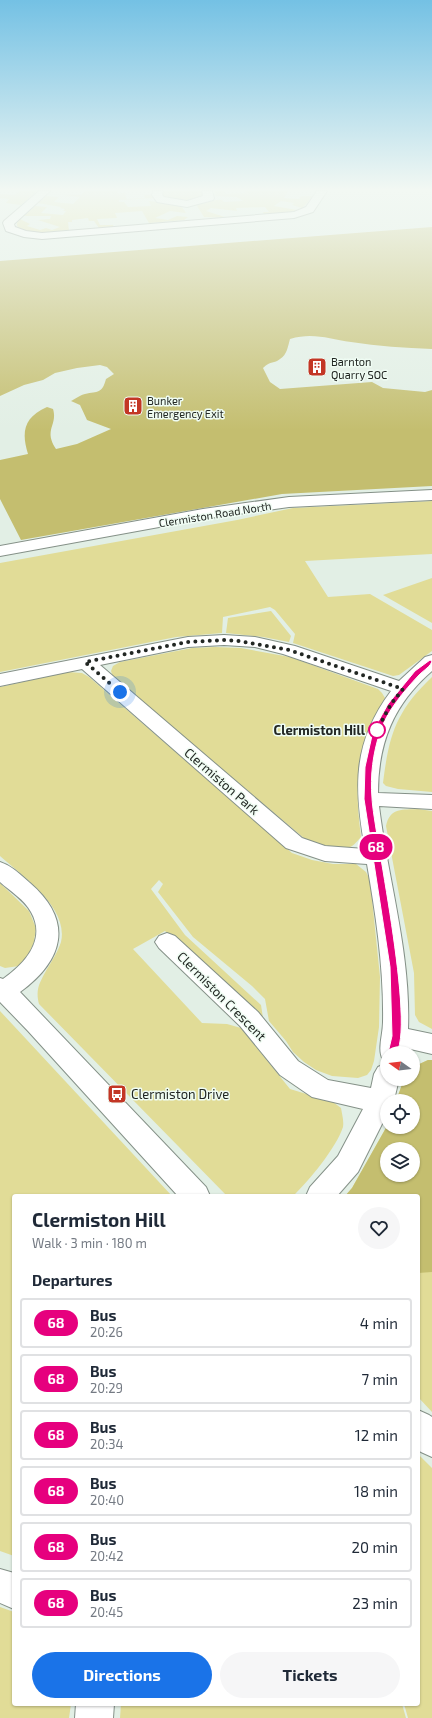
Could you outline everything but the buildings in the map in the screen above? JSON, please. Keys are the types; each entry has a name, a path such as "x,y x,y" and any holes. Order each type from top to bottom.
{"street":[{"name":"Clermiston Road North","path":"0,552 203,514 282,503 432,494"},
{"path":"0,680 188,642 224,640 239,641 289,650 403,689"},
{"path":"432,661 418,672 391,704 377,731 368,767 368,799 394,967 394,1044 432,1044"},
{"name":"Clermiston Park","path":"85,662 294,843 307,850 325,854 343,856 377,856"},
{"path":"368,799 432,802"},
{"path":"0,870 26,892 42,910 48,924 48,936 42,954 31,969 2,989 37,1024 194,1194"},
{"name":"Clermiston Crescent","path":"167,942 249,1019 289,1068 321,1089 356,1097 380,1100"},
{"path":"322,1194 348,1164 380,1100"},
{"path":"420,1428 432,1441"},
{"path":"0,1586 12,1591"},
{"path":"94,1718 95,1706"}],"shaded area":[{"path":"0,271 432,271 432,349 381,346 306,336 290,339 284,355 263,368 270,382 280,389 372,382 383,388 425,392 432,390 432,486 282,494 21,540 0,499 0,460 28,454 25,439 26,426 33,415 47,407 53,409 54,419 51,437 56,449 77,444 111,429 87,420 80,405 71,401 79,396 101,390 106,379 114,374 107,367 100,365 77,368 55,373 43,380 24,385 0,396"},
{"path":"432,501 432,554 305,561 328,597 370,594 432,630 432,651 399,675 393,676 293,643 295,634 275,610 270,607 223,617 222,633 176,637 0,672 0,563 237,520 293,508"},
{"path":"432,578 432,623 383,595"},
{"path":"271,611 291,636 289,642 263,637 226,633 228,618"},
{"path":"192,648 241,648 290,657 378,689 382,693 385,698 370,725 365,739 359,767 358,808 361,837 352,846 342,848 322,845 305,839 113,677 111,671 113,666 120,662"},
{"path":"68,672 82,673 89,677 292,853 312,860 333,864 356,864 366,872 370,880 380,977 379,1027 374,1061 371,1070 367,1075 358,1078 332,1076 316,1070 293,1052 269,1021 265,999 252,986 193,937 158,892 163,884 159,880 151,889 185,935 261,1005 263,1018 165,931 133,949 202,1023 227,1024 241,1028 290,1089 333,1102 341,1108 343,1127 334,1145 307,1182 295,1194 225,1194 39,1004 39,986 60,945 62,929 58,917 42,893 0,856 0,687"},
{"path":"432,677 432,792 398,789 386,786 383,783 385,766 396,725 410,701"},
{"path":"418,809 432,811 432,1029 419,1022 415,1015 414,973 386,826 391,815 394,813 402,810"},
{"path":"0,883 29,911 36,928 34,942 28,956 19,966 5,968 0,966"},
{"path":"0,1011 170,1194 12,1194 12,1555 0,1551"},
{"path":"432,1060 432,1412 420,1399 420,1194 347,1194 352,1188 382,1134 420,1134 420,1094 399,1094 401,1086 420,1086 420,1064"},
{"path":"432,1060 432,1272 420,1273 420,1194 347,1194 352,1188 382,1134 420,1134 420,1094 399,1094 401,1086 420,1086 420,1064"},
{"path":"420,1456 432,1468 432,1718 408,1718 405,1706 420,1706"},
{"path":"0,1607 12,1611 12,1706 71,1706 69,1718 0,1718"},
{"path":"121,1706 403,1706 406,1718 120,1718"}],"bus line":[{"name":"68","path":"394,1046 396,1036 394,967 368,799 368,767 377,731 391,704 418,672 432,661"}],"place":[{"name":"Barnton Quarry SOC","path":"317,367"},
{"name":"Bunker Emergency Exit","path":"133,406"},
{"name":"Clermiston Hill","path":"377,730"},
{"name":"Clermiston Drive","path":"117,1094"}],"route":[{"path":"120,692 85,662 188,642 224,640 255,642 295,651 403,689 391,704 377,730"}]}
